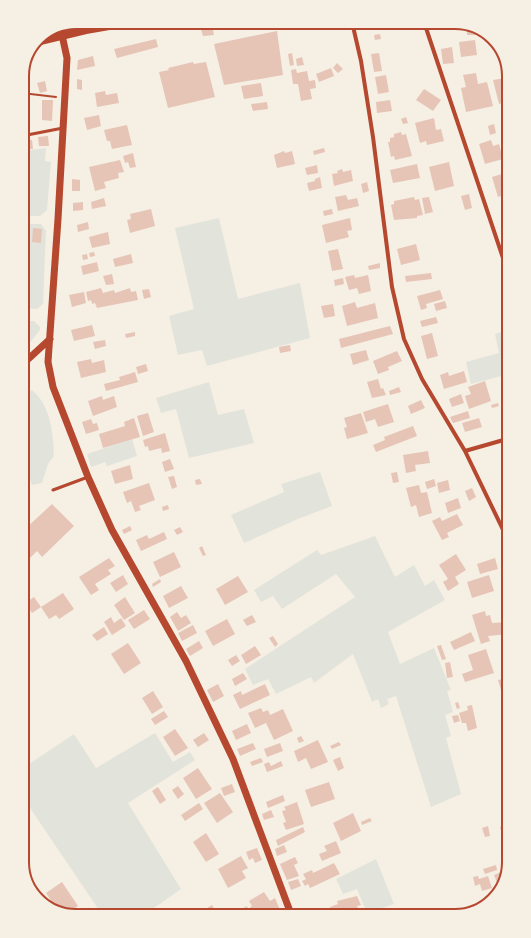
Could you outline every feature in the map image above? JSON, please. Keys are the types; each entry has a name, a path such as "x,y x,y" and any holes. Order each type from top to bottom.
{"main road":[{"path":"62,32 82,29"}],"street":[{"path":"354,29 361,61 373,137 392,287 404,339 422,379 465,451 502,528"},
{"path":"426,29 502,255"},
{"path":"60,32 67,58 48,362 53,387 88,477 112,530 186,661 233,759 289,909"},
{"path":"29,358 50,339"},
{"path":"465,451 502,440"}],"lane":[{"path":"29,135 63,128"},
{"path":"53,490 88,477"}],"path":[{"path":"29,94 56,97"}],"shaded area":[{"path":"46,148 45,161 51,162 47,210 40,216 29,216 29,150"},
{"path":"219,218 238,299 300,283 310,338 207,366 202,350 178,355 169,316 194,309 175,228"},
{"path":"29,224 41,224 46,231 43,304 37,309 29,308"},
{"path":"29,321 34,321 40,327 40,330 29,344"},
{"path":"502,332 502,376 471,384 466,362 499,353 495,334"},
{"path":"209,382 218,415 244,409 254,443 189,458 176,409 161,413 156,398"},
{"path":"32,390 38,396 47,412 52,429 54,456 48,464 42,483 32,485 29,476 29,392"},
{"path":"132,439 137,456 107,466 105,462 91,467 87,454"},
{"path":"320,472 332,506 244,543 231,515 284,492 281,484"},
{"path":"375,536 395,577 414,565 425,586 434,580 445,600 388,632 400,664 434,648 451,690 447,691 453,712 445,715 451,736 446,738 461,794 431,807 396,696 387,699 389,704 381,708 378,699 372,702 353,654 314,683 311,677 276,694 268,679 253,685 245,669 355,597 336,574 282,609 273,596 261,602 254,590 317,550 321,555"},
{"path":"155,733 173,762 190,752 195,760 128,803 181,889 153,909 98,909 30,808 29,809 29,764 74,734 96,768"},
{"path":"376,859 394,904 379,909 365,909 357,889 343,894 336,879"}],"building":[{"path":"201,29 213,29 214,35 203,36"},
{"path":"277,31 283,75 224,85 214,44"},
{"path":"467,31 478,35 467,35"},
{"path":"380,34 381,39 375,40 374,35"},
{"path":"156,39 158,47 117,58 114,49"},
{"path":"475,40 477,55 461,57 459,42"},
{"path":"452,47 454,63 443,64 441,49"},
{"path":"292,53 294,65 290,66 288,54"},
{"path":"379,53 382,71 374,72 371,54"},
{"path":"93,56 95,66 77,70 78,60"},
{"path":"302,57 304,65 297,66 296,59"},
{"path":"193,62 194,64 206,62 215,97 168,108 159,72 169,70 168,68"},
{"path":"337,63 343,69 338,73 333,68"},
{"path":"331,68 334,76 319,82 316,74"},
{"path":"296,69 297,73 307,71 309,81 315,80 316,88 310,89 312,99 301,101 298,84 293,84 291,70"},
{"path":"476,73 478,84 487,82 493,106 466,112 461,88 466,87 463,75"},
{"path":"386,75 389,92 378,94 375,77"},
{"path":"502,78 502,103 499,104 493,80"},
{"path":"77,79 82,80 82,90 77,89"},
{"path":"45,81 47,91 40,93 37,83"},
{"path":"261,83 263,96 244,99 241,86"},
{"path":"424,89 441,100 433,111 416,100"},
{"path":"105,91 106,95 117,93 119,103 97,107 95,93"},
{"path":"42,100 53,100 52,121 42,120"},
{"path":"390,100 392,111 377,113 376,102"},
{"path":"267,102 268,109 253,111 251,104"},
{"path":"99,115 101,126 87,130 84,118"},
{"path":"406,117 408,123 403,124 401,119"},
{"path":"434,118 436,130 441,129 444,141 427,145 426,141 420,143 415,123"},
{"path":"494,124 496,133 490,135 488,126"},
{"path":"127,125 132,145 112,149 110,141 107,141 104,130"},
{"path":"401,132 402,135 406,134 412,156 395,160 394,156 391,157 388,142 390,142 390,138 394,137 394,134"},
{"path":"48,136 49,146 39,146 38,137"},
{"path":"29,140 32,140 33,149 29,149"},
{"path":"491,140 493,146 499,144 502,159 485,164 479,144"},
{"path":"324,148 325,152 314,155 313,151"},
{"path":"284,151 285,153 292,151 295,164 277,168 274,155"},
{"path":"133,153 136,167 130,168 128,162 125,163 123,156"},
{"path":"120,160 124,172 118,173 119,178 104,182 106,188 95,191 89,167"},
{"path":"449,162 454,186 435,191 429,167"},
{"path":"417,164 420,178 393,183 390,170"},
{"path":"317,165 318,173 307,175 305,168"},
{"path":"342,169 343,172 351,170 353,181 334,186 332,174 338,173 337,171"},
{"path":"502,174 502,196 498,197 492,177"},
{"path":"320,177 322,188 309,191 307,183 315,181 315,179"},
{"path":"72,179 80,180 80,191 72,191"},
{"path":"367,182 369,191 363,193 361,184"},
{"path":"469,194 472,208 465,210 461,196"},
{"path":"346,195 348,200 357,198 359,206 338,211 335,197"},
{"path":"414,197 415,200 419,199 423,215 417,216 417,218 394,220 391,205 394,204 394,201"},
{"path":"429,197 433,212 425,214 422,198"},
{"path":"104,198 106,206 92,209 91,202"},
{"path":"83,202 83,210 73,211 73,203"},
{"path":"151,209 155,226 130,233 127,220 131,219 130,214"},
{"path":"332,209 333,214 324,216 323,211"},
{"path":"350,218 352,230 347,231 349,237 326,243 322,225"},
{"path":"88,222 89,229 78,232 77,225"},
{"path":"33,228 42,229 41,243 32,242"},
{"path":"108,232 110,244 92,248 89,237"},
{"path":"416,244 420,260 401,265 397,249"},
{"path":"338,249 343,269 332,271 328,251"},
{"path":"94,252 95,256 90,257 89,253"},
{"path":"87,254 88,259 83,260 82,255"},
{"path":"131,254 133,263 115,267 113,259"},
{"path":"97,262 99,271 83,275 81,266"},
{"path":"380,263 380,268 369,270 368,266"},
{"path":"431,273 432,279 406,282 405,276"},
{"path":"112,274 114,284 106,285 103,276"},
{"path":"354,275 355,278 368,275 371,291 359,294 357,288 349,290 345,277"},
{"path":"343,278 344,284 335,286 334,280"},
{"path":"101,288 103,293 114,290 115,293 130,288 131,292 136,291 138,300 97,308 95,303 92,304 91,300 88,301 86,292"},
{"path":"149,289 151,297 144,299 142,290"},
{"path":"440,290 443,299 426,304 427,308 421,310 417,296"},
{"path":"84,292 86,303 72,307 69,295"},
{"path":"445,301 447,308 436,311 434,304"},
{"path":"355,302 357,308 375,303 378,318 347,326 342,306"},
{"path":"333,304 335,316 324,318 321,306"},
{"path":"436,317 438,323 422,327 420,321"},
{"path":"92,325 95,336 74,341 71,330"},
{"path":"390,326 393,334 341,348 339,339"},
{"path":"135,332 135,336 126,338 125,334"},
{"path":"432,333 438,356 427,359 421,336"},
{"path":"105,340 106,346 95,349 93,342"},
{"path":"290,345 291,351 280,353 279,347"},
{"path":"366,350 369,360 353,365 350,354"},
{"path":"397,351 402,361 388,367 389,370 378,374 373,361"},
{"path":"91,359 92,363 104,360 106,372 81,378 77,362"},
{"path":"146,364 148,371 138,374 136,367"},
{"path":"464,371 467,382 444,389 440,375 448,372 449,376"},
{"path":"135,372 138,382 106,391 104,384 120,380 119,377"},
{"path":"378,379 381,389 383,388 386,395 372,398 367,382"},
{"path":"485,381 491,401 469,409 465,396 471,394 468,387"},
{"path":"399,387 401,392 390,395 389,391"},
{"path":"461,394 464,403 452,407 449,399"},
{"path":"102,396 103,400 114,396 117,407 93,416 88,401"},
{"path":"421,400 425,408 411,414 408,406"},
{"path":"498,403 499,406 492,408 491,405"},
{"path":"388,404 394,422 378,427 375,419 366,422 363,412"},
{"path":"468,411 470,418 453,423 450,417"},
{"path":"148,413 154,432 143,436 137,416"},
{"path":"361,413 368,433 347,439 344,428 347,427 344,418"},
{"path":"134,418 140,437 103,448 99,434 125,426 124,422"},
{"path":"479,418 482,427 465,432 462,423"},
{"path":"91,419 93,424 97,423 99,430 86,434 82,422"},
{"path":"413,426 417,436 376,452 373,445 385,440 384,437"},
{"path":"165,433 170,451 162,453 161,448 149,451 148,446 145,447 143,440"},
{"path":"428,451 430,463 415,465 416,471 406,473 403,455"},
{"path":"170,459 174,469 165,472 162,462"},
{"path":"130,465 133,479 115,484 111,471"},
{"path":"397,472 399,482 393,483 391,473"},
{"path":"174,476 177,487 172,489 168,477"},
{"path":"200,479 202,484 196,485 195,480"},
{"path":"434,479 436,486 427,489 425,482"},
{"path":"448,480 450,490 439,493 437,483"},
{"path":"149,483 155,500 139,506 141,510 135,512 131,501 127,503 123,492"},
{"path":"419,485 421,493 427,492 432,513 419,517 416,505 411,507 406,488"},
{"path":"472,488 476,497 469,501 465,491"},
{"path":"458,498 461,508 448,513 445,503"},
{"path":"52,504 74,526 42,557 37,551 29,559 29,525"},
{"path":"168,505 169,509 163,511 162,507"},
{"path":"457,514 463,525 447,533 449,537 442,540 432,521 440,517 442,521"},
{"path":"130,526 132,530 124,534 122,530"},
{"path":"180,527 183,532 177,535 174,530"},
{"path":"164,532 167,539 141,551 136,540 147,535 149,539"},
{"path":"202,546 206,555 203,556 199,548"},
{"path":"174,552 181,567 160,577 153,562"},
{"path":"456,554 466,570 455,577 459,584 448,591 443,582 448,579 439,565"},
{"path":"109,558 115,566 108,570 111,574 95,584 99,590 91,595 79,577"},
{"path":"495,558 498,569 480,574 477,564"},
{"path":"123,575 128,584 116,592 110,583"},
{"path":"489,575 494,591 472,598 467,582"},
{"path":"238,576 248,592 225,605 216,589"},
{"path":"160,579 161,582 153,587 152,584"},
{"path":"181,586 188,598 169,608 163,596"},
{"path":"63,593 74,609 59,619 56,615 49,619 41,607"},
{"path":"34,597 41,607 32,613 29,609 29,600"},
{"path":"125,597 135,613 124,620 114,605"},
{"path":"144,610 150,619 134,629 128,620"},
{"path":"485,611 486,616 490,615 492,623 502,622 502,635 488,636 490,641 481,644 472,615"},
{"path":"177,612 181,618 186,615 191,623 178,631 170,617"},
{"path":"252,615 256,622 247,626 243,620"},
{"path":"111,617 114,623 121,618 126,626 112,635 104,622"},
{"path":"227,619 235,634 213,646 205,631"},
{"path":"193,625 197,633 182,641 178,633"},
{"path":"104,627 108,634 97,641 92,635"},
{"path":"471,632 475,641 454,650 450,642"},
{"path":"273,636 278,644 275,647 269,638"},
{"path":"199,641 203,648 190,656 186,649"},
{"path":"128,643 141,663 124,674 111,654"},
{"path":"441,645 446,659 442,660 437,646"},
{"path":"255,646 261,655 246,664 241,655"},
{"path":"486,649 494,673 465,682 462,674 473,670 468,655"},
{"path":"236,655 240,661 232,666 228,660"},
{"path":"450,662 453,677 447,678 445,663"},
{"path":"243,673 247,679 235,686 232,679"},
{"path":"502,679 502,694 498,680"},
{"path":"218,684 224,696 213,702 207,690"},
{"path":"265,684 270,695 240,709 233,695 241,691 242,695"},
{"path":"153,691 163,707 152,714 142,698"},
{"path":"458,702 460,708 457,709 455,703"},
{"path":"472,705 477,728 468,731 466,723 462,723 459,713 468,710 467,706"},
{"path":"261,708 263,712 268,710 270,715 283,709 293,731 274,740 266,723 255,728 248,713"},
{"path":"164,711 168,717 155,725 151,719"},
{"path":"458,715 460,721 454,723 452,716"},
{"path":"247,724 251,733 236,740 232,731"},
{"path":"175,729 188,748 175,756 163,737"},
{"path":"204,733 209,740 198,747 193,740"},
{"path":"301,736 304,741 299,743 297,738"},
{"path":"318,740 328,762 311,769 306,758 298,762 294,751"},
{"path":"339,742 341,745 332,749 330,746"},
{"path":"253,743 256,749 240,756 237,749"},
{"path":"280,743 283,751 267,757 264,749"},
{"path":"340,757 344,768 338,771 333,760"},
{"path":"261,758 263,762 252,766 250,762"},
{"path":"281,761 283,766 267,772 264,764 269,762 271,766"},
{"path":"198,768 212,789 196,799 183,778"},
{"path":"329,782 335,799 311,807 305,790"},
{"path":"232,784 235,792 224,796 221,788"},
{"path":"178,786 184,794 178,799 172,790"},
{"path":"158,787 166,800 160,804 152,791"},
{"path":"220,793 233,812 217,823 204,803"},
{"path":"283,795 285,801 268,808 266,802"},
{"path":"297,802 304,824 286,830 283,823 286,822 282,811 286,810 284,807"},
{"path":"199,803 203,809 185,821 181,815"},
{"path":"271,810 274,817 264,820 262,814"},
{"path":"353,813 361,831 341,841 333,823"},
{"path":"370,818 372,821 362,825 361,822"},
{"path":"488,826 490,836 485,837 482,828"},
{"path":"303,827 305,832 278,846 276,840"},
{"path":"206,833 219,854 206,862 193,842"},
{"path":"336,841 341,853 322,861 319,854 327,851 324,846"},
{"path":"284,845 287,852 277,856 275,849"},
{"path":"257,848 262,860 255,863 253,858 249,860 246,852"},
{"path":"241,856 248,868 242,871 246,878 228,888 218,869"},
{"path":"295,857 298,863 294,865 299,876 287,880 280,864"},
{"path":"334,863 340,874 310,888 308,884 305,886 302,881 306,879 303,874 312,870 313,873"},
{"path":"496,865 497,870 485,874 483,869"},
{"path":"501,872 497,882 494,875"},
{"path":"478,876 479,879 488,876 492,888 482,891 480,884 475,886 473,877"},
{"path":"298,879 301,886 291,890 288,882"},
{"path":"62,882 78,906 73,909 55,904 46,893"},
{"path":"264,892 270,901 275,898 280,909 248,909 252,906 249,901"},
{"path":"357,896 361,905 357,906 358,909 331,909 330,907 338,904 337,901"},
{"path":"212,905 214,909 206,909"}]}
